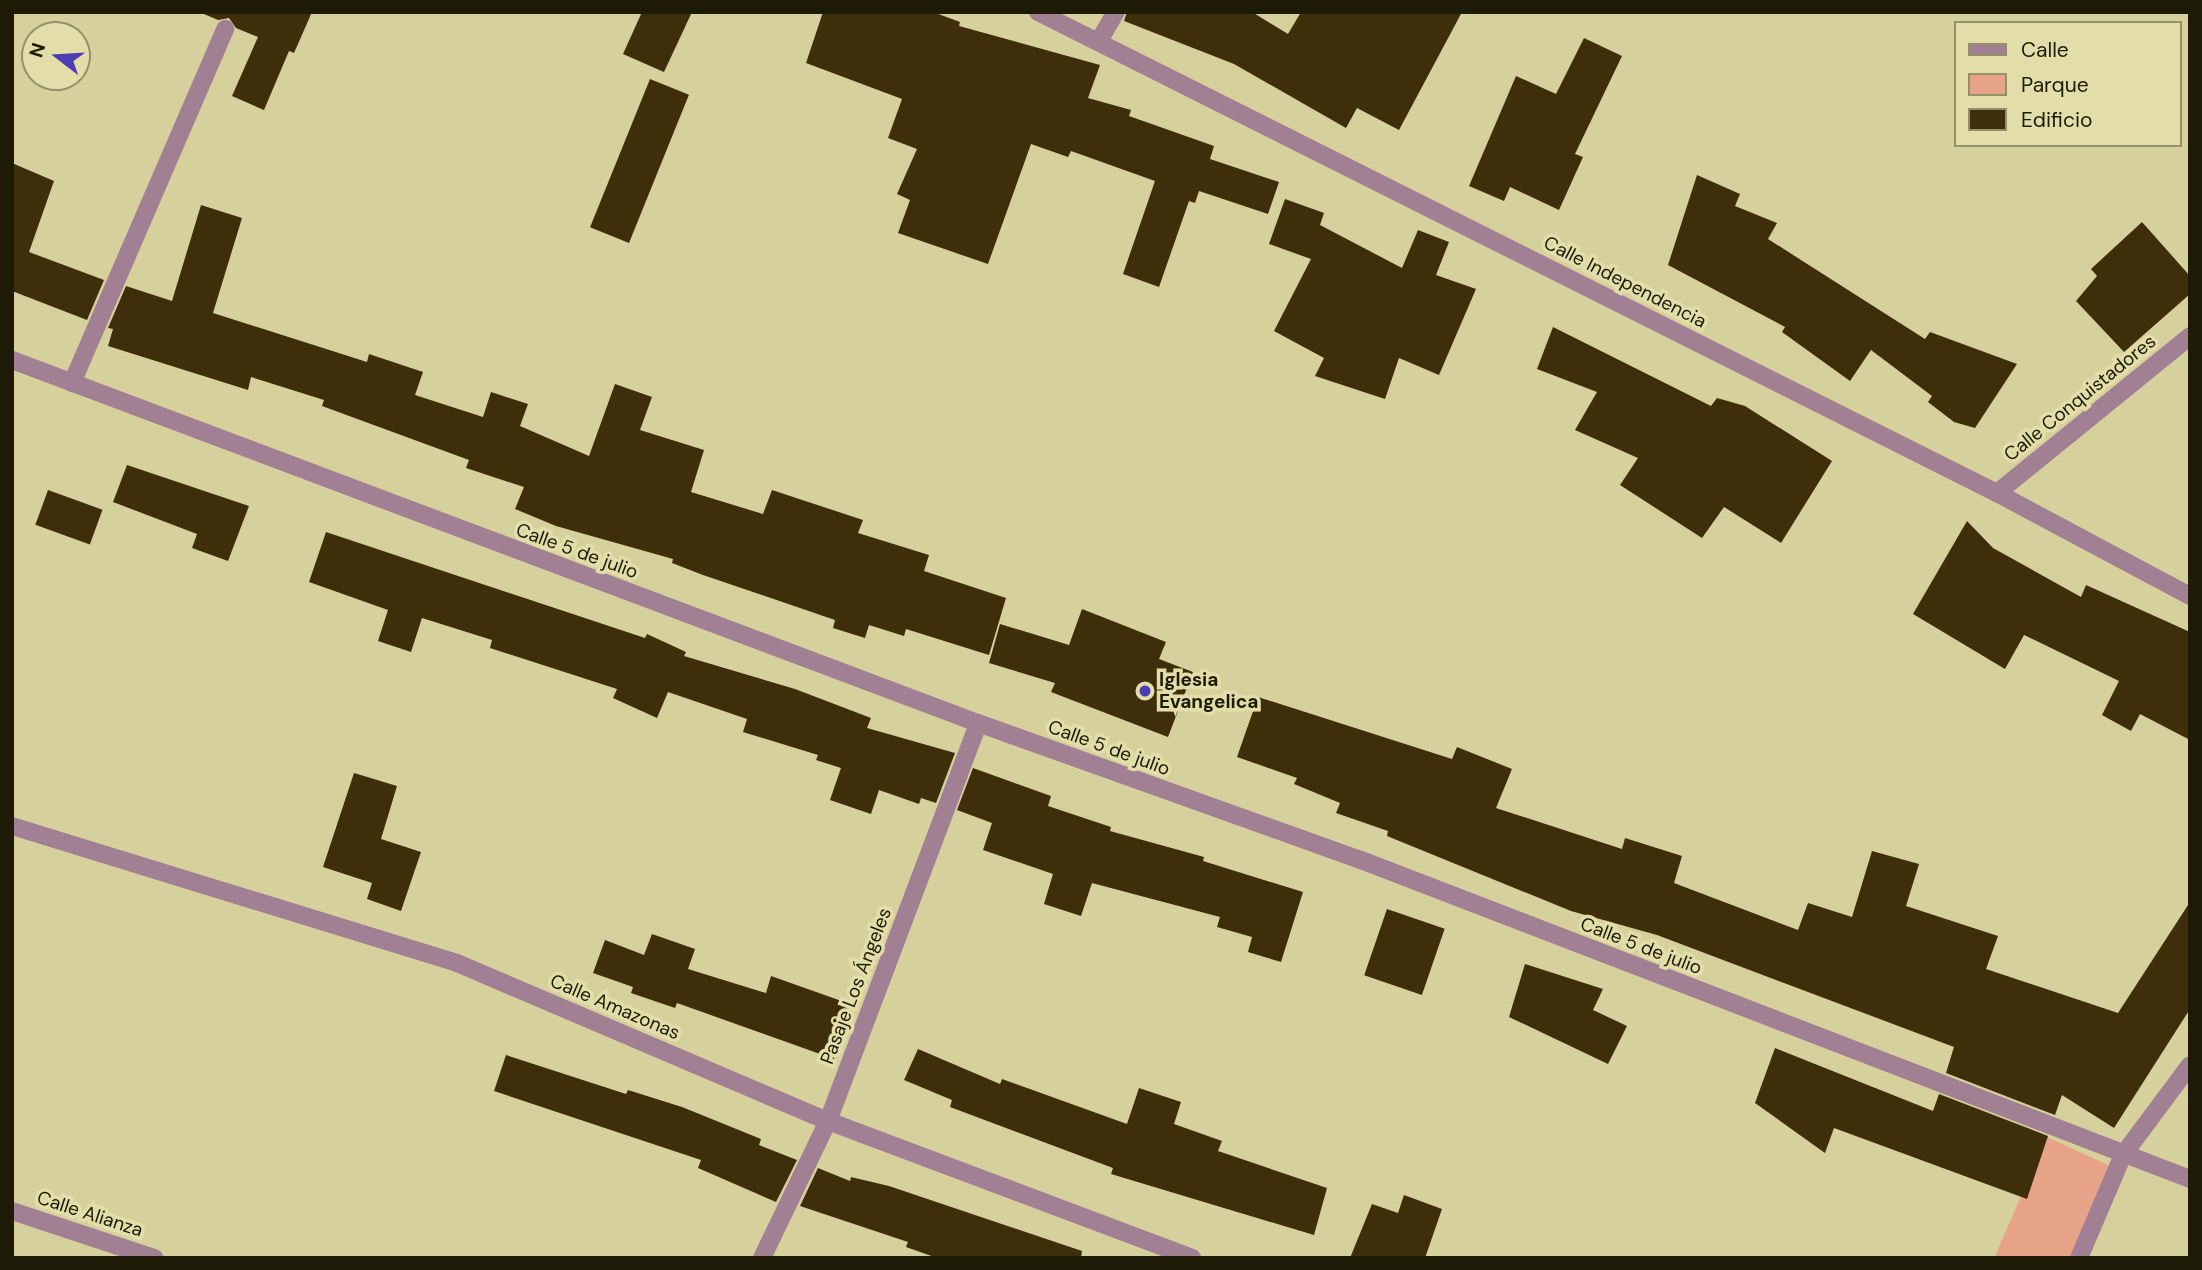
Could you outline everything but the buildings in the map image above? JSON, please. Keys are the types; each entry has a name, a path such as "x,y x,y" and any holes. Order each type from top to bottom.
{"street":[{"name":"Calle Independencia","path":"1038,12 1997,493 2190,596"},
{"path":"1099,41 1115,12"},
{"path":"72,383 225,29"},
{"name":"Calle Conquistadores","path":"1997,493 2190,335"},
{"name":"Calle 5 de julio","path":"12,360 978,723 1360,860 2190,1179"},
{"name":"Pasaje Los Ángeles","path":"762,1258 828,1121 978,723"},
{"name":"Calle Amazonas","path":"12,826 457,962 828,1121 1192,1258"},
{"path":"2079,1258 2123,1155 2190,1065"},
{"name":"Calle Alianza","path":"12,1211 154,1258"}],"green space":[{"path":"2047,1137 2115,1168 2075,1258 1994,1258"}],"place":[{"name":"Iglesia Evangelica","path":"1145,691"}]}
